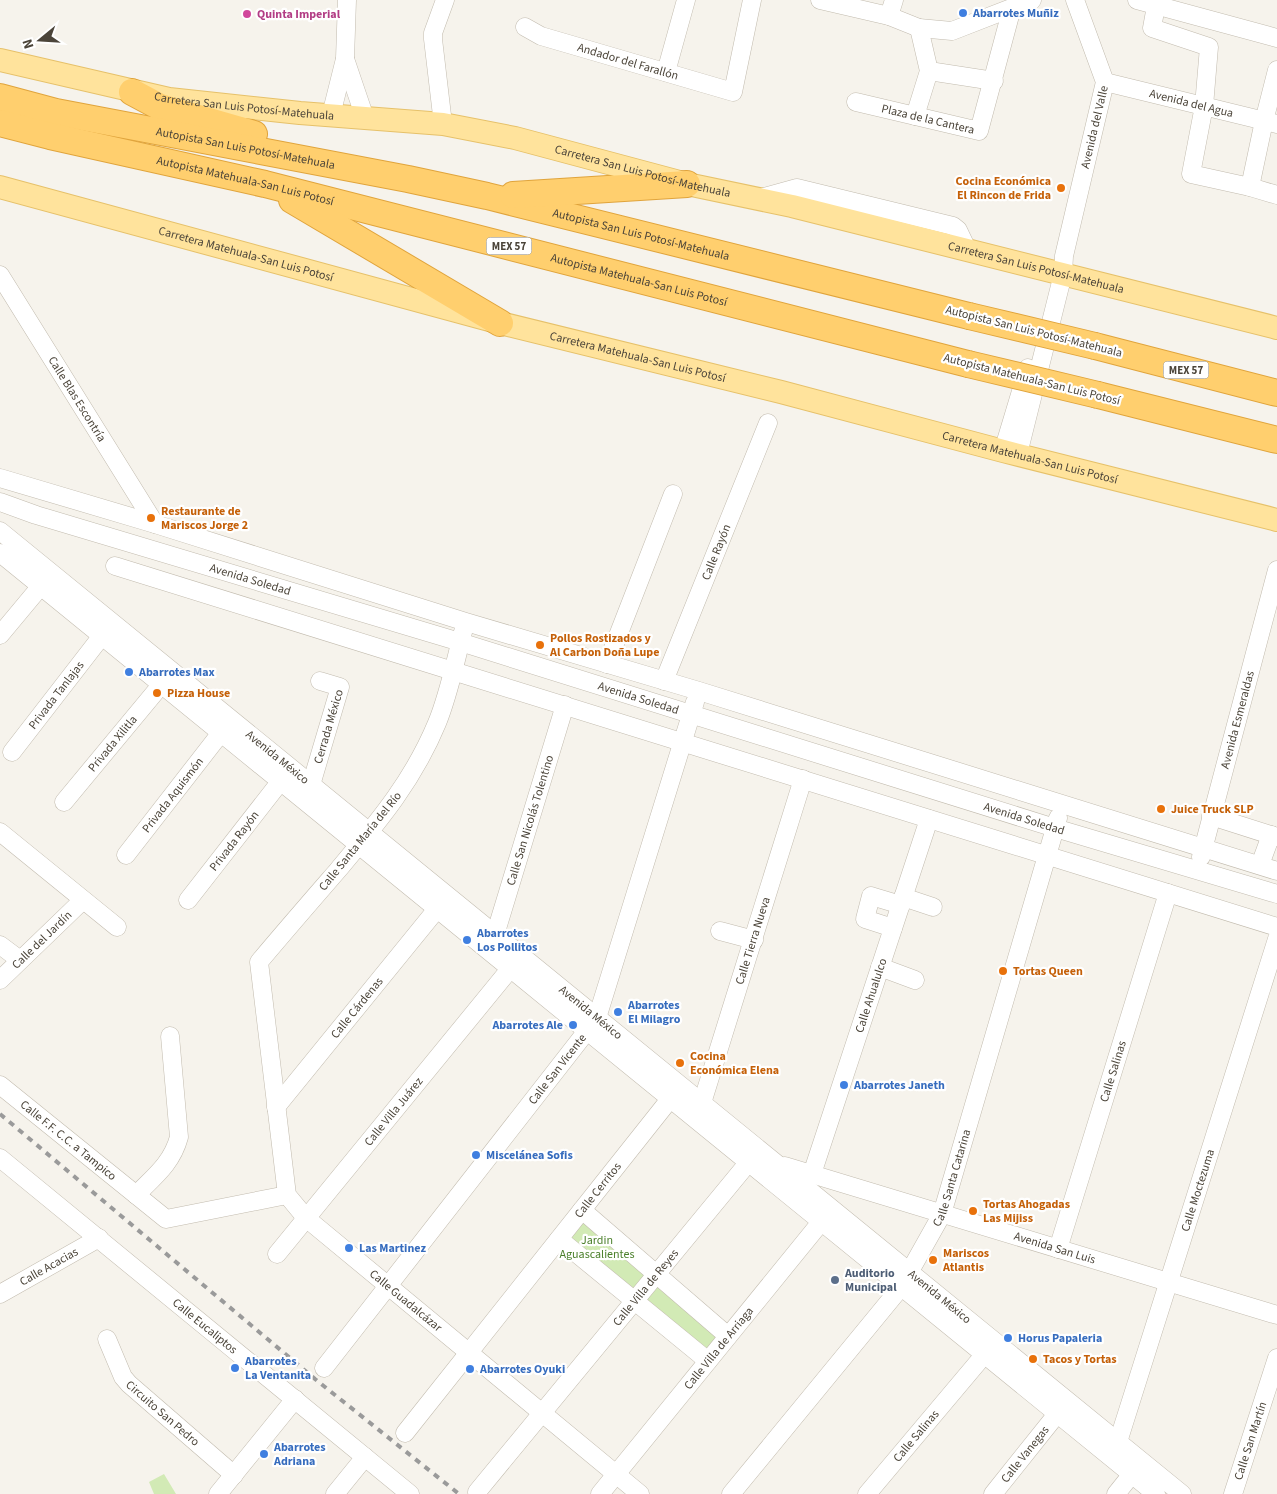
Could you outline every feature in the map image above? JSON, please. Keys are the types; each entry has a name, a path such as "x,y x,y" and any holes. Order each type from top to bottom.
{"highway":[{"path":"132,92 160,107 408,179"},
{"name":"Autopista San Luis Potosí-Matehuala","path":"0,97 53,124 408,179 487,196 1096,346 1277,393"},
{"name":"Autopista Matehuala-San Luis Potosí","path":"0,123 53,124 266,184 968,364 1277,440"},
{"path":"266,184 500,323"},
{"path":"487,196 686,184"}],"main road":[{"name":"Carretera San Luis Potosí-Matehuala","path":"0,60 132,92 183,101 443,124 515,138 686,184 757,199 968,251 1061,267 1277,328"},
{"name":"Carretera Matehuala-San Luis Potosí","path":"0,187 500,323 781,392 1010,453 1277,520"}],"street":[{"path":"331,115 345,60 347,0"},
{"path":"443,124 433,33 445,0"},
{"path":"666,72 686,0"},
{"name":"Andador del Farallón","path":"525,26 541,36 733,92 752,0"},
{"path":"820,0 892,8 920,28 952,30 1032,0"},
{"name":"Avenida del Valle","path":"1010,453 1061,267 1105,82 1075,0"},
{"path":"1137,0 1277,38"},
{"path":"1156,6 1152,28 1209,47 1204,106 1191,174 1277,195"},
{"name":"Plaza de la Cantera","path":"856,102 979,131 994,81 1012,8"},
{"path":"915,116 929,71 920,28"},
{"path":"345,60 365,118"},
{"path":"1250,187 1271,122 1277,70"},
{"path":"929,71 994,81"},
{"name":"Avenida del Agua","path":"1105,82 1271,122"},
{"name":"Calle Blas Escontría","path":"0,275 155,524"},
{"name":"Calle Rayón","path":"664,681 768,423"},
{"path":"0,522 4,518 6,483"},
{"name":"Avenida Soledad","path":"6,483 155,524 466,622 699,691 1269,868"},
{"path":"607,664 673,494"},
{"name":"Avenida Soledad","path":"5,504 36,515 460,642 1055,828 1277,894"},
{"name":"Avenida México","path":"0,532 311,785 436,909 510,969 702,1103 776,1163 906,1280 984,1354 1156,1494"},
{"name":"Avenida México","path":"0,553 280,782 364,839 495,935 670,1099 820,1222 906,1280 1118,1442 1182,1494"},
{"path":"115,566 1277,927"},
{"name":"Avenida Esmeraldas","path":"1198,870 1277,570"},
{"path":"234,602 239,576"},
{"path":"0,635 40,587"},
{"name":"Calle Santa María del Río","path":"276,1107 259,962 364,839 401,791 422,755 445,702 466,622"},
{"name":"Privada Tanlajas","path":"12,752 101,637"},
{"name":"Cerrada México","path":"311,785 340,688 320,681"},
{"name":"Privada Xilitla","path":"64,802 161,685"},
{"name":"Calle San Vicente","path":"324,1368 592,1025 699,691"},
{"name":"Calle San Nicolás Tolentino","path":"495,935 565,705"},
{"name":"Privada Aquismón","path":"126,855 220,734"},
{"name":"Calle Tierra Nueva","path":"702,1103 803,780"},
{"name":"Privada Rayón","path":"188,900 280,782"},
{"name":"Calle Santa Catarina","path":"732,1494 906,1280 942,1214 1062,804"},
{"path":"1211,816 1274,836 1269,868"},
{"name":"Calle Ahualulco","path":"812,1174 928,818"},
{"path":"0,832 117,927"},
{"name":"Calle Salinas","path":"1058,1249 1168,893"},
{"path":"893,928 865,919 871,896 933,907"},
{"name":"Calle del Jardín","path":"0,980 83,900"},
{"name":"Calle Cárdenas","path":"276,1107 436,909"},
{"path":"720,930 754,940"},
{"name":"Calle Moctezuma","path":"1118,1442 1277,939"},
{"path":"0,944 20,960"},
{"path":"880,967 915,980"},
{"name":"Calle Villa Juárez","path":"277,1254 510,969"},
{"path":"136,1195 169,1162 179,1137 170,1036"},
{"name":"Calle F.F. C.C. a Tampico","path":"0,1084 166,1219 287,1195"},
{"name":"Calle Cerritos","path":"405,1433 670,1099"},
{"path":"276,1107 287,1195"},
{"name":"Calle Eucaliptos","path":"0,1158 410,1494"},
{"name":"Calle Villa de Reyes","path":"477,1492 748,1162"},
{"name":"Avenida San Luis","path":"776,1163 1277,1316"},
{"name":"Calle Guadalcázar","path":"287,1195 306,1218 640,1494"},
{"path":"582,1210 728,1336"},
{"name":"Calle Villa de Arriaga","path":"600,1494 820,1222"},
{"name":"Calle Acacias","path":"0,1294 99,1238"},
{"path":"559,1239 708,1361"},
{"name":"Circuito San Pedro","path":"107,1339 123,1377 129,1384 234,1475"},
{"name":"Calle Salinas","path":"867,1494 984,1354"},
{"name":"Calle San Martín","path":"1233,1494 1277,1358"},
{"path":"218,1494 295,1399"},
{"name":"Calle Vanegas","path":"993,1494 1057,1414"},
{"path":"335,1494 365,1457"},
{"path":"1116,1494 1132,1474"}],"green space":[{"name":"Jardin Aguascalientes","path":"583,1216 722,1332 703,1355 564,1239"},
{"path":"164,1474 176,1494 154,1494 149,1482"}],"railway":[{"path":"0,1114 315,1379 459,1494"}],"place":[{"name":"Abarrotes Muñiz","path":"963,13"},
{"name":"Quinta Imperial","path":"247,14"},
{"name":"Cocina Económica El Rincon de Frida","path":"1061,188"},
{"name":"Restaurante de Mariscos Jorge 2","path":"151,518"},
{"name":"Pollos Rostizados y Al Carbon Doña Lupe","path":"540,645"},
{"name":"Abarrotes Max","path":"129,672"},
{"name":"Pizza House","path":"157,693"},
{"name":"Juice Truck SLP","path":"1161,809"},
{"name":"Abarrotes Los Pollitos","path":"467,940"},
{"name":"Tortas Queen","path":"1003,971"},
{"name":"Abarrotes El Milagro","path":"618,1012"},
{"name":"Abarrotes Ale","path":"573,1025"},
{"name":"Cocina Económica Elena","path":"680,1063"},
{"name":"Abarrotes Janeth","path":"844,1085"},
{"name":"Miscelánea Sofis","path":"476,1155"},
{"name":"Tortas Ahogadas Las Mijiss","path":"973,1211"},
{"name":"Las Martinez","path":"349,1248"},
{"name":"Mariscos Atlantis","path":"933,1260"},
{"name":"Auditorio Municipal","path":"835,1280"},
{"name":"Horus Papaleria","path":"1008,1338"},
{"name":"Tacos y Tortas","path":"1033,1359"},
{"name":"Abarrotes La Ventanita","path":"235,1368"},
{"name":"Abarrotes Oyuki","path":"470,1369"},
{"name":"Abarrotes Adriana","path":"264,1454"}]}
